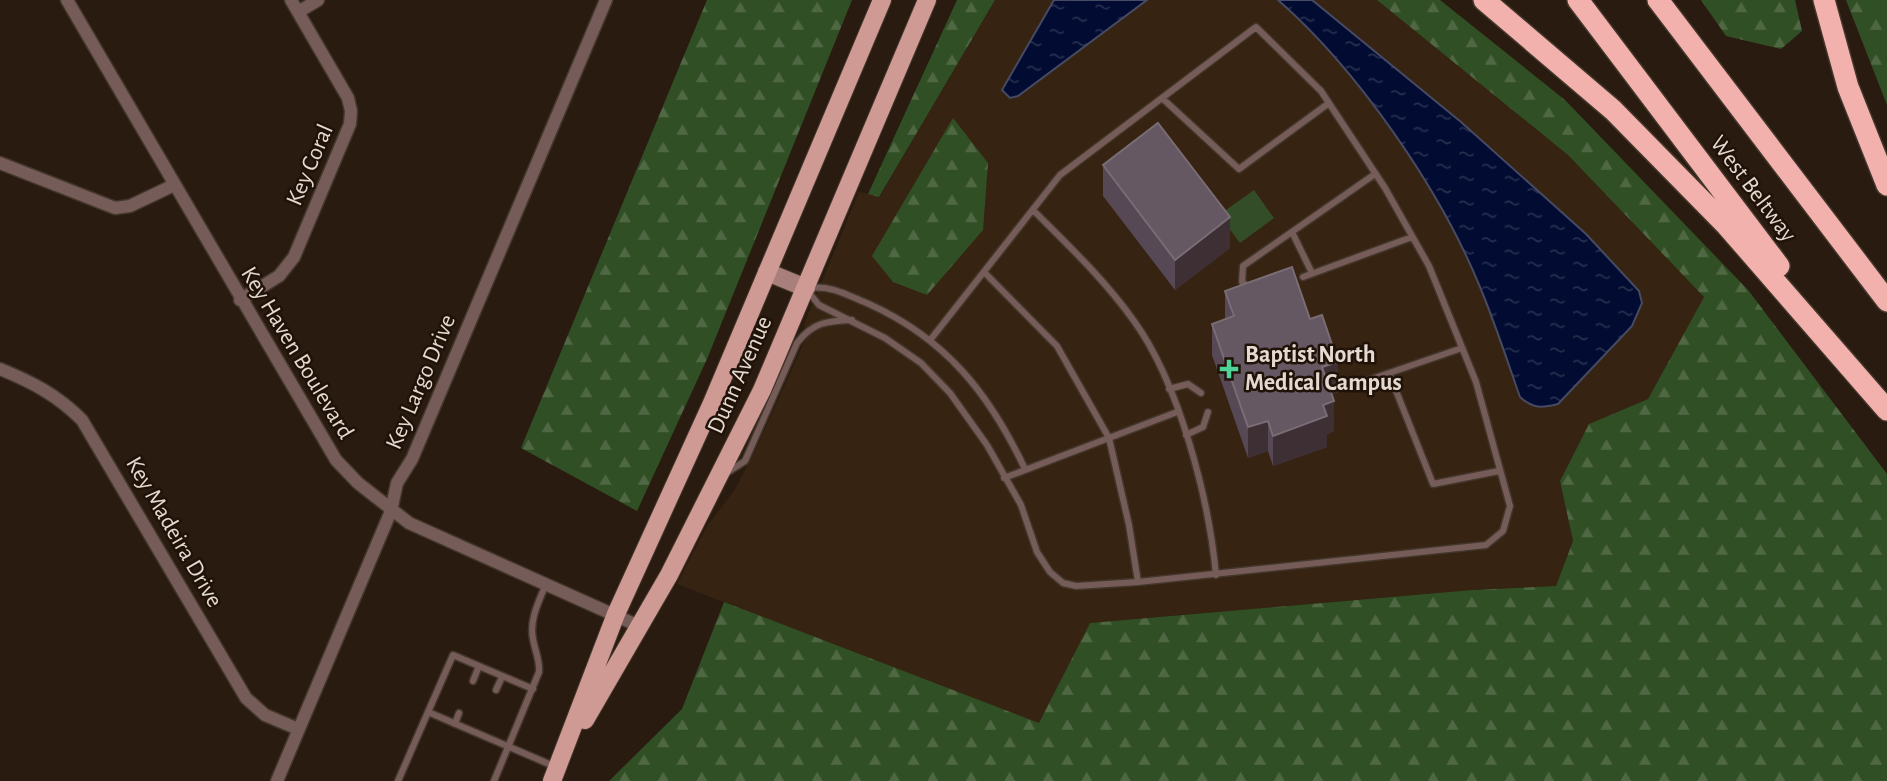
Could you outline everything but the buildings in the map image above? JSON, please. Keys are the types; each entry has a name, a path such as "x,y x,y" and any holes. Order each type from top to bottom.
{"highway":[{"path":"1484,0 1613,110 1710,208 1887,410"},
{"name":"West Beltway","path":"1577,0 1887,410"},
{"name":"West Beltway","path":"1658,0 1887,301"},
{"path":"1824,0 1848,87 1887,185"}],"main road":[{"name":"Dunn Avenue","path":"558,768 616,614 767,272 882,0"},
{"name":"Dunn Avenue","path":"558,768 641,627 720,478 806,288 927,0"},
{"path":"767,272 806,288"}],"street":[{"name":"Key Haven Boulevard","path":"67,0 322,440 358,483 391,511 435,537 641,627"},
{"name":"Key Coral","path":"240,300 279,276 294,257 350,124 348,98 291,0"},
{"path":"298,12 318,0"},
{"name":"Key Largo Drive","path":"277,781 391,511 397,483 412,459 606,0"},
{"path":"0,163 116,208 130,206 174,185"},
{"name":"Key Madeira Drive","path":"0,369 39,385 63,401 82,420 246,698 265,715 298,729"}],"lane":[{"path":"806,288 819,304 854,320 921,363 950,393 987,445 1021,505 1033,542 1050,572 1063,583 1076,586 1139,582 1486,545 1503,531 1510,506 1476,382 1429,266 1375,174 1321,91 1256,27 1060,175 931,339"},
{"path":"1162,98 1239,169 1329,103"},
{"path":"1256,294 1241,282 1243,266 1375,174"},
{"path":"1033,210 1091,267 1135,321 1169,389 1186,435 1204,502 1216,575"},
{"path":"1292,232 1312,273"},
{"path":"1303,277 1412,237"},
{"path":"984,272 1057,346 1109,438 1139,582"},
{"path":"806,288 827,286 883,311 931,339 985,397 1008,433 1025,468"},
{"path":"720,478 745,461 797,343 805,332 827,320 854,320"},
{"path":"1363,382 1462,348"},
{"path":"1389,373 1433,484 1499,471"},
{"path":"1169,389 1188,384 1201,393"},
{"path":"1004,478 1177,412"},
{"path":"1186,435 1203,427 1208,412"},
{"path":"494,781 533,689 540,661 532,637 534,614 546,584"},
{"path":"398,781 453,655 533,689"},
{"path":"473,681 479,666"},
{"path":"496,690 502,677"},
{"path":"428,712 558,768"},
{"path":"455,724 459,713"},
{"path":"477,733 482,723"}],"shaded area":[{"name":"Baptist North Medical Campus","path":"995,0 1377,0 1568,155 1704,297 1648,399 1589,424 1560,481 1573,541 1556,586 1472,590 1090,623 1040,724 677,584 707,526 736,488 759,442 806,338 804,324 859,192 880,196"}],"green space":[{"path":"707,0 852,0 707,359 637,511 521,448"},
{"path":"957,0 995,0 879,197 868,194"},
{"path":"1377,0 1440,0 1565,100 1748,290 1887,474 1887,781 609,781 682,709 724,602 1039,723 1090,623 1472,590 1556,586 1573,541 1560,481 1589,424 1648,399 1704,297 1568,155"},
{"path":"1701,0 1795,0 1802,31 1781,49 1726,36"},
{"path":"1846,0 1887,0 1887,105"},
{"path":"953,118 988,163 983,230 927,295 893,282 872,256"},
{"path":"1254,190 1274,218 1240,243 1219,215"}],"water":[{"path":"1054,0 1147,0 1018,96 1010,98 1002,90"},
{"path":"1278,0 1312,0 1461,122 1586,234 1639,291 1642,303 1632,326 1558,404 1538,407 1520,397 1480,287 1463,249 1419,171 1366,95 1308,28"}],"place":[{"name":"Baptist North Medical Campus","path":"1229,369"}]}
